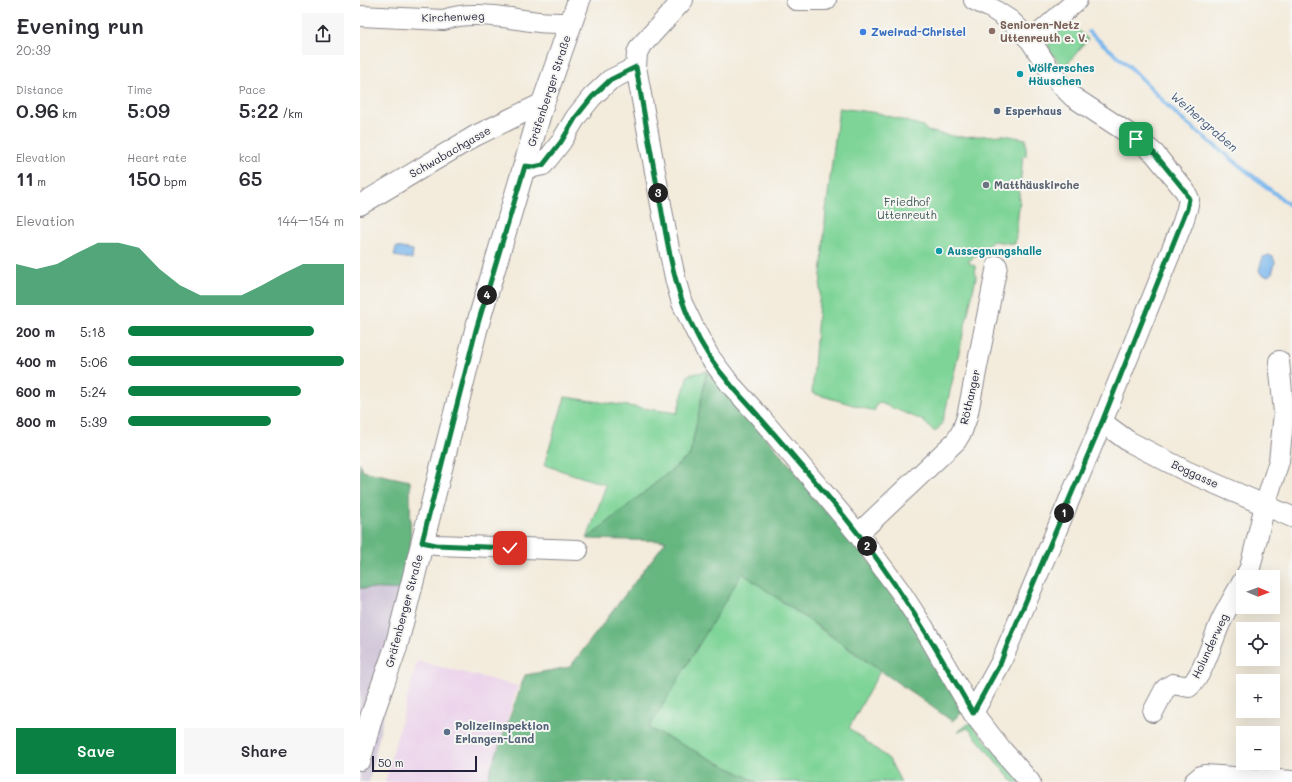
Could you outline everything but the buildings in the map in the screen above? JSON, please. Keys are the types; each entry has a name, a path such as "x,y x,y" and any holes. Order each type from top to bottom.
{"main road":[{"name":"Gräfenberger Straße","path":"360,759 370,718 396,647 476,330 543,103 579,0"}],"street":[{"path":"683,0 640,47 637,53 636,67 670,254 676,282 690,321 709,356 730,384 760,417 858,534 900,591 924,628 973,713 1002,750 1030,782"},
{"path":"796,0 826,0"},
{"path":"973,713 1001,662 1102,422 1180,229 1189,199 1185,191 1154,153 1136,139 1073,97 1051,72 1031,41 1011,21 991,8 974,0"},
{"path":"1031,41 1077,0"},
{"name":"Kirchenweg","path":"360,16 444,20 454,16 498,16 541,22 570,23"},
{"path":"525,166 534,167 543,165 561,142 576,117 592,97 610,80 636,67"},
{"name":"Schwabachgasse","path":"360,205 474,136 543,103"},
{"name":"Röthanger","path":"858,534 956,441 962,431 968,416 997,266"},
{"path":"1249,570 1265,505 1280,461 1284,413 1279,361"},
{"name":"Boggasse","path":"1102,422 1128,440 1186,471 1292,517"},
{"path":"422,542 436,545 578,550"},
{"name":"Holunderweg","path":"1153,712 1165,689 1173,684 1189,687 1194,683 1200,673 1222,618 1236,593"},
{"path":"1194,782 1205,774 1292,781"}],"shaded area":[{"path":"360,588 411,590 369,782 360,782"},
{"path":"417,661 518,686 488,778 452,782 385,782"}],"green space":[{"path":"1068,20 1088,39 1064,68 1052,53 1048,42 1054,33"},
{"name":"Friedhof Uttenreuth","path":"839,108 878,113 923,126 927,131 958,137 1004,135 1026,139 1026,156 1023,155 1015,244 993,241 968,262 975,266 976,278 945,413 941,425 935,432 922,420 878,402 874,411 812,393 826,210"},
{"path":"707,371 690,455 587,539 606,485 544,465 565,397 677,413 688,375"},
{"path":"707,371 851,536 919,631 965,710 952,721 742,573 649,728 757,782 486,782 525,675 570,667 666,541 587,539 690,455"},
{"path":"360,463 363,471 410,481 411,590 360,588"},
{"path":"742,573 880,671 849,728 889,759 901,782 757,782 648,728"},
{"path":"968,724 971,724 1021,782 1013,782 968,728 958,732"},
{"path":"488,778 486,782 454,782"}],"water":[{"path":"396,247 413,250 412,259 394,256"},
{"path":"1269,255 1273,257 1275,262 1272,274 1267,276 1261,274 1259,270 1263,257"}],"waterway":[{"name":"Weihergraben","path":"1089,32 1130,67 1180,118 1292,207"}],"place":[{"name":"Senioren-Netz Uttenreuth e. V.","path":"992,31"},
{"name":"Zweirad-Christel","path":"863,32"},
{"name":"Wölfersches Häuschen","path":"1020,74"},
{"name":"Esperhaus","path":"997,111"},
{"name":"Matthäuskirche","path":"986,185"},
{"name":"Aussegnungshalle","path":"939,251"},
{"name":"Polizeiinspektion Erlangen-Land","path":"447,732"}],"route":[{"path":"510,548 436,545 422,542 476,330 525,166 534,167 543,165 548,161 576,117 592,97 610,80 636,67 676,282 682,303 690,321 709,356 730,384 843,515 900,591 924,628 973,713 1001,662 1102,422 1166,266 1187,209 1189,199 1185,191 1154,153 1136,139"}]}
